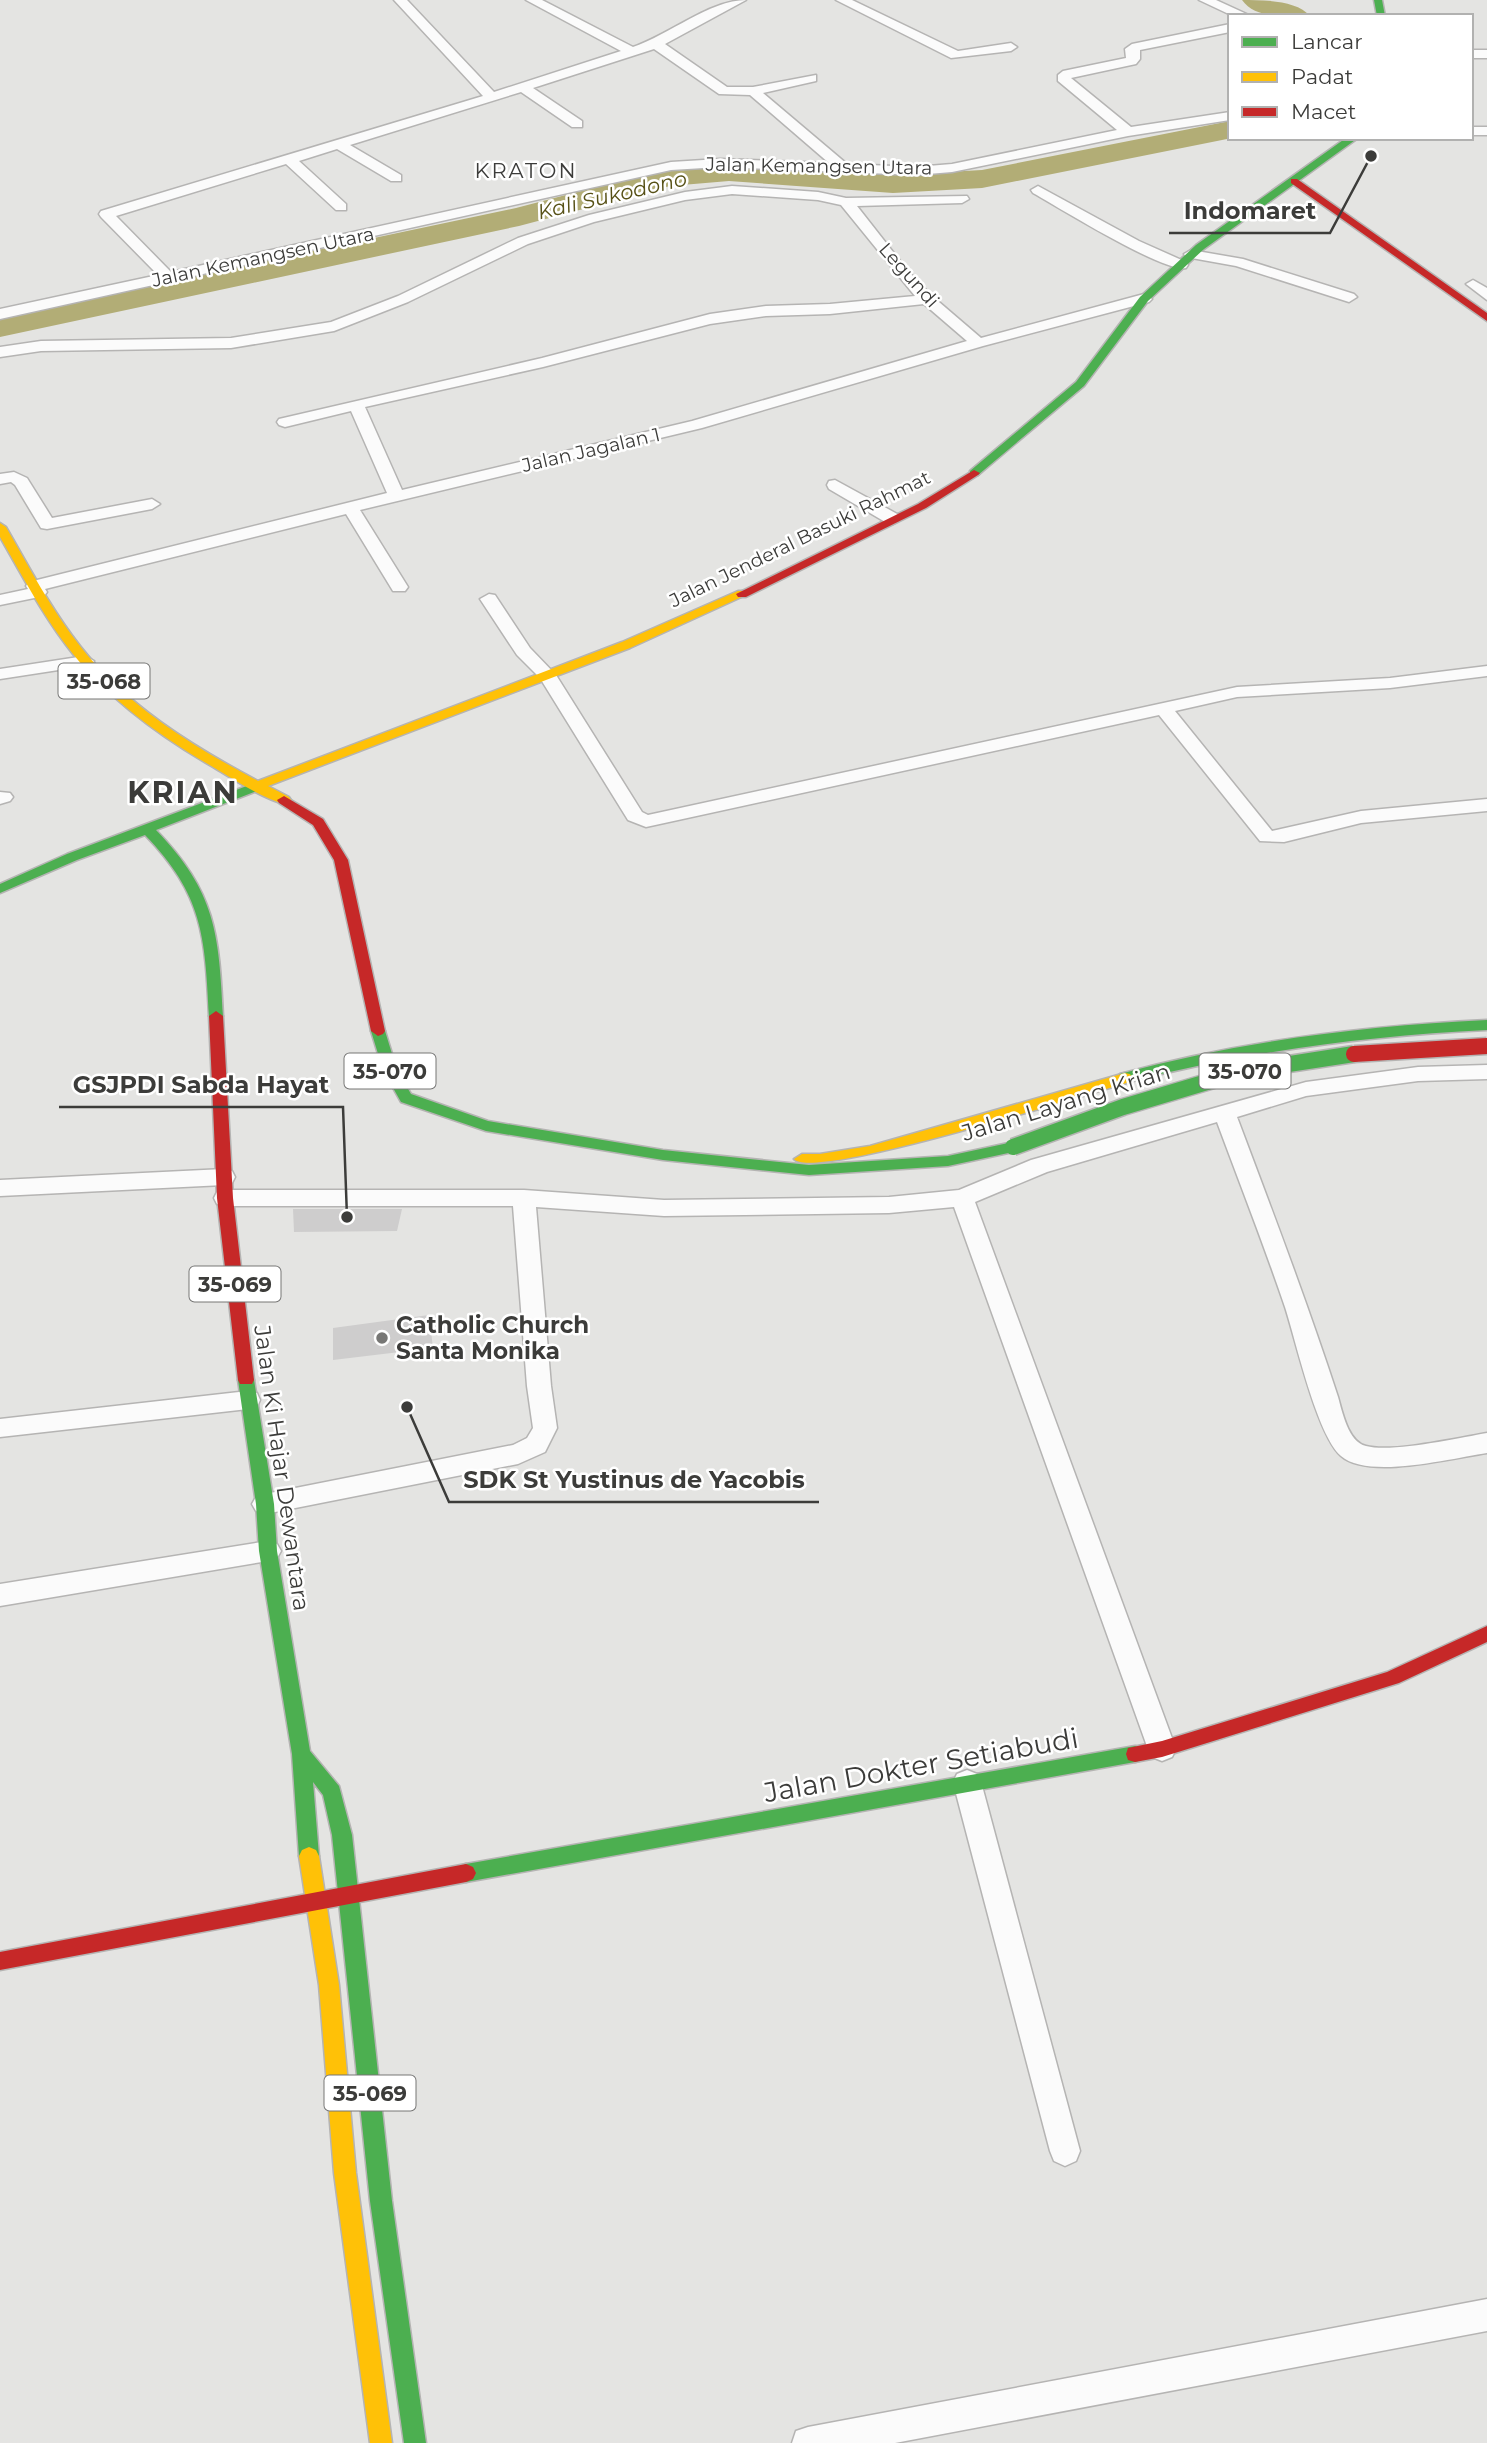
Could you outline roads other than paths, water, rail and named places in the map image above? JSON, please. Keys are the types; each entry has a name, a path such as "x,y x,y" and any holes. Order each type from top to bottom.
{"main road":[{"name":"Jalan Jenderal Basuki Rahmat","path":"0,889 72,857 312,762 626,645 719,605 922,506 976,472 1047,414 1080,383 1144,299 1186,260 1350,140"},
{"path":"1294,181 1487,317"},
{"name":"35-068","path":"0,527 36,589 85,661 142,713 208,758 257,786"},
{"name":"35-070","path":"257,786 315,818 338,852 378,1033 390,1070 406,1098 486,1126 698,1159"},
{"name":"Jalan Ki Hajar Dewantara","path":"147,829 171,854 203,908 212,948 224,1188 248,1400 265,1503 268,1551 301,1754 303,1801 315,1901 329,1985 345,2173 381,2443"},
{"path":"698,1159 820,1159 870,1151 1193,1059 1270,1044 1400,1028 1487,1025"},
{"name":"Jalan Layang Krian","path":"698,1159 809,1170 947,1161 1013,1147 1123,1107 1244,1071 1375,1051 1487,1046"},
{"name":"Jalan Dokter Setiabudi","path":"0,1961 349,1894 1161,1749 1392,1678 1487,1634"},
{"name":"Jalan Ki Hajar Dewantara","path":"301,1754 332,1792 342,1835 381,2201 415,2443"}],"street":[{"path":"400,0 491,97"},
{"path":"532,0 631,51"},
{"path":"169,278 106,214 340,145 656,44 740,0"},
{"path":"842,0 956,55 1011,47"},
{"path":"1205,0 1240,14"},
{"path":"1128,132 1063,78 1068,74 1131,61 1131,49 1137,47 1228,28"},
{"path":"656,44 724,91 753,91 811,78"},
{"path":"522,87 578,124"},
{"path":"753,91 844,169"},
{"name":"Jalan Kemangsen Utara","path":"0,314 671,166 720,163 916,172 952,168 1128,132 1228,116"},
{"path":"340,145 396,178"},
{"path":"290,160 341,207"},
{"path":"0,352 41,346 231,343 334,326 402,299 523,241 589,219 685,196 732,190 818,196 846,202 962,199"},
{"path":"1038,190 1134,244 1186,260 1238,262 1349,297"},
{"name":"Legundi","path":"846,202 903,274 978,343"},
{"path":"1473,285 1487,295"},
{"path":"285,422 543,362 710,319 766,311 830,309 928,299"},
{"name":"Jalan Jagalan 1","path":"0,600 350,507 696,425 978,343 1144,299"},
{"path":"356,404 396,496"},
{"path":"0,479 14,477 21,482 47,524 152,503"},
{"path":"835,485 893,519"},
{"path":"350,507 399,587"},
{"path":"489,599 523,651 547,675 635,816 646,821 1237,692 1390,683 1487,671"},
{"path":"0,674 85,661"},
{"path":"1163,708 1267,837 1284,836 1361,817 1487,805"},
{"path":"1400,1028 1415,1064"},
{"path":"0,1188 224,1188 524,1198 664,1208 889,1205 962,1198 1039,1166 1306,1089 1415,1064 1487,1072"},
{"path":"1224,1112 1296,1305 1335,1426 1349,1449 1362,1456 1403,1456 1487,1443"},
{"path":"265,1503 519,1454 536,1445 545,1428 539,1386 524,1198"},
{"path":"962,1198 1161,1749"},
{"path":"0,1428 248,1400"},
{"path":"0,1595 268,1551"},
{"path":"967,1782 1065,2151"},
{"path":"808,2443 1487,2315"}],"waterway":[{"name":"Kali Sukodono","path":"1256,0 1292,14"},
{"name":"Kali Sukodono","path":"0,327 519,217 669,177 729,172 893,184 982,179 1228,130"}],"place":[{"name":"Indomaret","path":"1371,156"},
{"name":"GSJPDI Sabda Hayat","path":"347,1217"},
{"name":"Catholic Church Santa Monika","path":"382,1338"},
{"name":"SDK St Yustinus de Yacobis","path":"407,1407"}],"district":[{"name":"KRATON","path":"526,170"},
{"name":"KRIAN","path":"183,792"}]}
